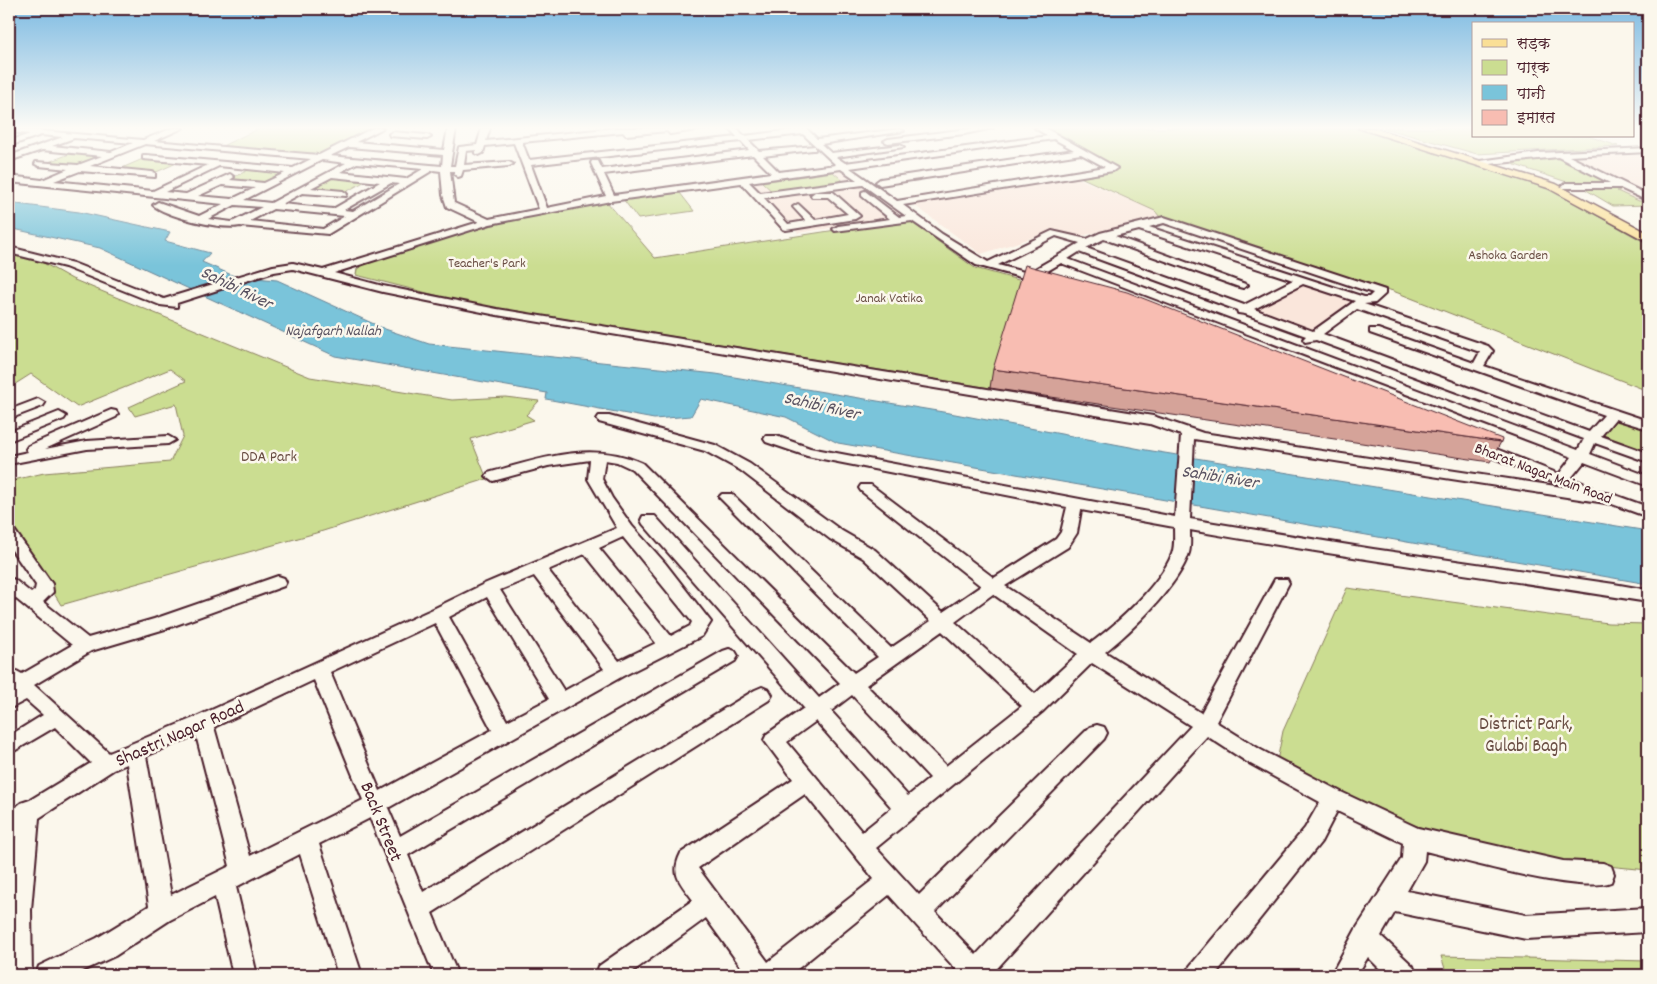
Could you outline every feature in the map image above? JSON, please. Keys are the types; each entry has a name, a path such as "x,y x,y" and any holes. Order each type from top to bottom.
{"main road":[{"path":"1518,174 1552,186 1648,238"},
{"path":"1525,174 1566,186 1648,233"}],"street":[{"path":"49,174 60,175"},
{"path":"77,186 95,174 134,183"},
{"path":"117,190 154,174"},
{"path":"154,194 197,174"},
{"path":"171,196 212,174"},
{"path":"188,198 238,174"},
{"path":"200,219 288,174"},
{"path":"158,205 200,219 230,226 240,223 330,174 390,180 426,181"},
{"path":"240,223 324,232 421,174"},
{"path":"443,174 440,180 445,188 450,204 488,222"},
{"path":"527,174 544,211"},
{"path":"600,174 611,198"},
{"path":"710,184 706,178 752,174"},
{"path":"325,273 488,222 611,198 765,174"},
{"path":"851,174 858,191"},
{"path":"863,174 892,190 913,218 988,266 1056,283"},
{"path":"761,199 858,191 902,174"},
{"path":"878,182 934,174"},
{"path":"941,174 966,192"},
{"path":"892,190 954,183 986,175 984,174"},
{"path":"901,203 966,192 1034,174 1075,174"},
{"path":"1599,174 1648,198"},
{"path":"42,183 60,175"},
{"path":"9,178 42,183 353,214"},
{"path":"314,210 371,178"},
{"path":"742,179 784,226 788,227 797,236 913,218"},
{"path":"335,212 390,180"},
{"path":"222,182 301,190 350,190"},
{"path":"878,182 901,203"},
{"path":"827,193 852,184 858,191 898,220"},
{"path":"1566,186 1622,185"},
{"path":"206,189 251,194"},
{"path":"827,193 864,225"},
{"path":"287,197 329,202"},
{"path":"798,207 813,223"},
{"path":"256,214 339,223"},
{"path":"788,227 854,216"},
{"path":"1029,277 1082,245 1103,235 1168,221 1381,292 1371,301 1359,303 1298,348"},
{"path":"1135,227 1261,273 1298,283"},
{"path":"1135,227 1359,303 1388,317 1487,350 1477,368"},
{"path":"988,266 1055,233 1249,308 1595,435 1648,458"},
{"path":"1103,235 1243,285"},
{"path":"9,250 69,266 174,306 181,302 285,268 325,273 384,288 497,312 1153,420 1188,433 1616,500"},
{"path":"1060,259 1648,481"},
{"path":"343,277 355,263"},
{"path":"1220,297 1261,273"},
{"path":"1200,327 1249,308 1298,283"},
{"path":"1355,347 1388,317"},
{"path":"1374,331 1477,368 1614,412 1648,425"},
{"path":"1301,367 1314,356"},
{"path":"9,415 38,403"},
{"path":"1562,480 1614,412"},
{"path":"9,460 112,414"},
{"path":"9,437 59,416"},
{"path":"604,419 710,448 745,467 836,535 869,554 1035,706"},
{"path":"860,847 1035,706 1091,653 1120,631 1170,575 1181,552 1185,450 1188,433"},
{"path":"771,439 807,452 1183,523 1372,555 1590,584 1648,596"},
{"path":"9,460 87,445 168,440"},
{"name":"Bharat Nagar Main Road","path":"1461,440 1648,512"},
{"path":"48,975 106,946 162,912 376,804 560,702 696,631 702,622 659,567 626,530 595,479 598,455"},
{"path":"493,476 561,459 598,455 626,459 654,480 945,779"},
{"path":"866,488 993,586 1091,653 1204,726 1333,799 1415,838 1563,872 1603,874"},
{"path":"727,497 891,659"},
{"path":"1075,503 1070,533 1062,542 993,586 943,623 774,740 860,847 976,975 1204,726 1281,583"},
{"path":"650,520 907,810"},
{"name":"Shastri Nagar Road","path":"18,683 57,716 106,764 203,723 439,614 490,588 626,530"},
{"path":"9,535 44,584 45,588 41,595 32,602"},
{"path":"589,547 669,646"},
{"path":"538,569 616,672"},
{"path":"9,701 18,683 85,646 159,624 278,582"},
{"path":"9,584 85,646"},
{"path":"490,588 560,702"},
{"path":"439,614 504,734"},
{"path":"395,851 729,656"},
{"name":"Back Street","path":"319,668 446,975"},
{"path":"419,908 762,695"},
{"path":"9,746 57,716"},
{"path":"203,723 233,876 245,975"},
{"path":"918,912 1097,733"},
{"path":"135,752 162,912"},
{"path":"9,825 29,810 106,764"},
{"path":"762,975 687,873 686,867 689,861 807,781"},
{"path":"1199,975 1313,835 1333,799"},
{"path":"20,975 19,910 29,810"},
{"path":"1343,975 1413,860 1415,838"},
{"path":"306,839 350,975"},
{"path":"771,975 890,880"},
{"path":"1389,899 1526,927 1648,920"},
{"path":"608,975 709,902"},
{"path":"1365,938 1404,975"}],"shaded area":[{"path":"794,174 846,174 903,216 798,233 749,180"},
{"path":"1543,174 1648,174 1648,205 1613,206 1580,186"},
{"path":"1073,176 1168,216 1072,238 1056,230 981,254 910,202"},
{"path":"1302,281 1356,300 1312,331 1256,310"}],"green space":[{"path":"240,174 285,174 264,185 225,181"},
{"path":"819,174 835,174 847,184 775,194 762,182"},
{"name":"Ashoka Garden","path":"1090,174 1505,174 1551,190 1648,244 1648,391 1393,291 1160,217 1155,211 1078,176"},
{"path":"1542,174 1593,174 1609,183 1573,184"},
{"path":"329,175 369,179 344,193 304,189"},
{"path":"1620,187 1626,190 1617,191 1639,201 1648,201 1648,205 1613,206 1583,188"},
{"path":"680,193 694,211 638,219 623,199"},
{"name":"Janak Vatika","path":"607,202 655,258 907,219 975,268 1022,281 990,388 467,303 356,275 357,269 381,255 501,223"},
{"name":"DDA Park","path":"9,254 38,260 72,279 310,377 452,400 505,397 539,401 526,415 534,420 471,439 487,479 323,531 61,605 9,519 9,481 44,473 170,462 183,436 176,404 135,416 129,407 186,381 170,369 77,407 31,374 9,388"},
{"path":"1614,416 1648,427 1648,455 1599,437"},
{"name":"District Park, Gulabi Bagh","path":"1347,588 1608,623 1648,624 1648,870 1546,860 1453,838 1363,808 1277,761 1283,731"},
{"path":"1441,956 1648,961 1648,975 1447,975"}],"water":[{"name":"Najafgarh Nallah","path":"9,203 79,212 170,232 165,241 210,253 202,262 234,276 277,280 385,329 429,344 716,374 955,414 1146,450 1648,531 1648,584 838,443 786,417 701,399 691,416 654,419 546,399 547,393 335,356 100,248 9,228"}],"building":[{"path":"1025,265 1127,292 1502,439 1501,442 993,369"}],"park label":[{"name":"Teacher's Park","path":"487,262"}],"water label":[{"name":"Sahibi River","path":"237,287"},
{"name":"Sahibi River","path":"822,405"},
{"name":"Sahibi River","path":"1220,476"}]}
